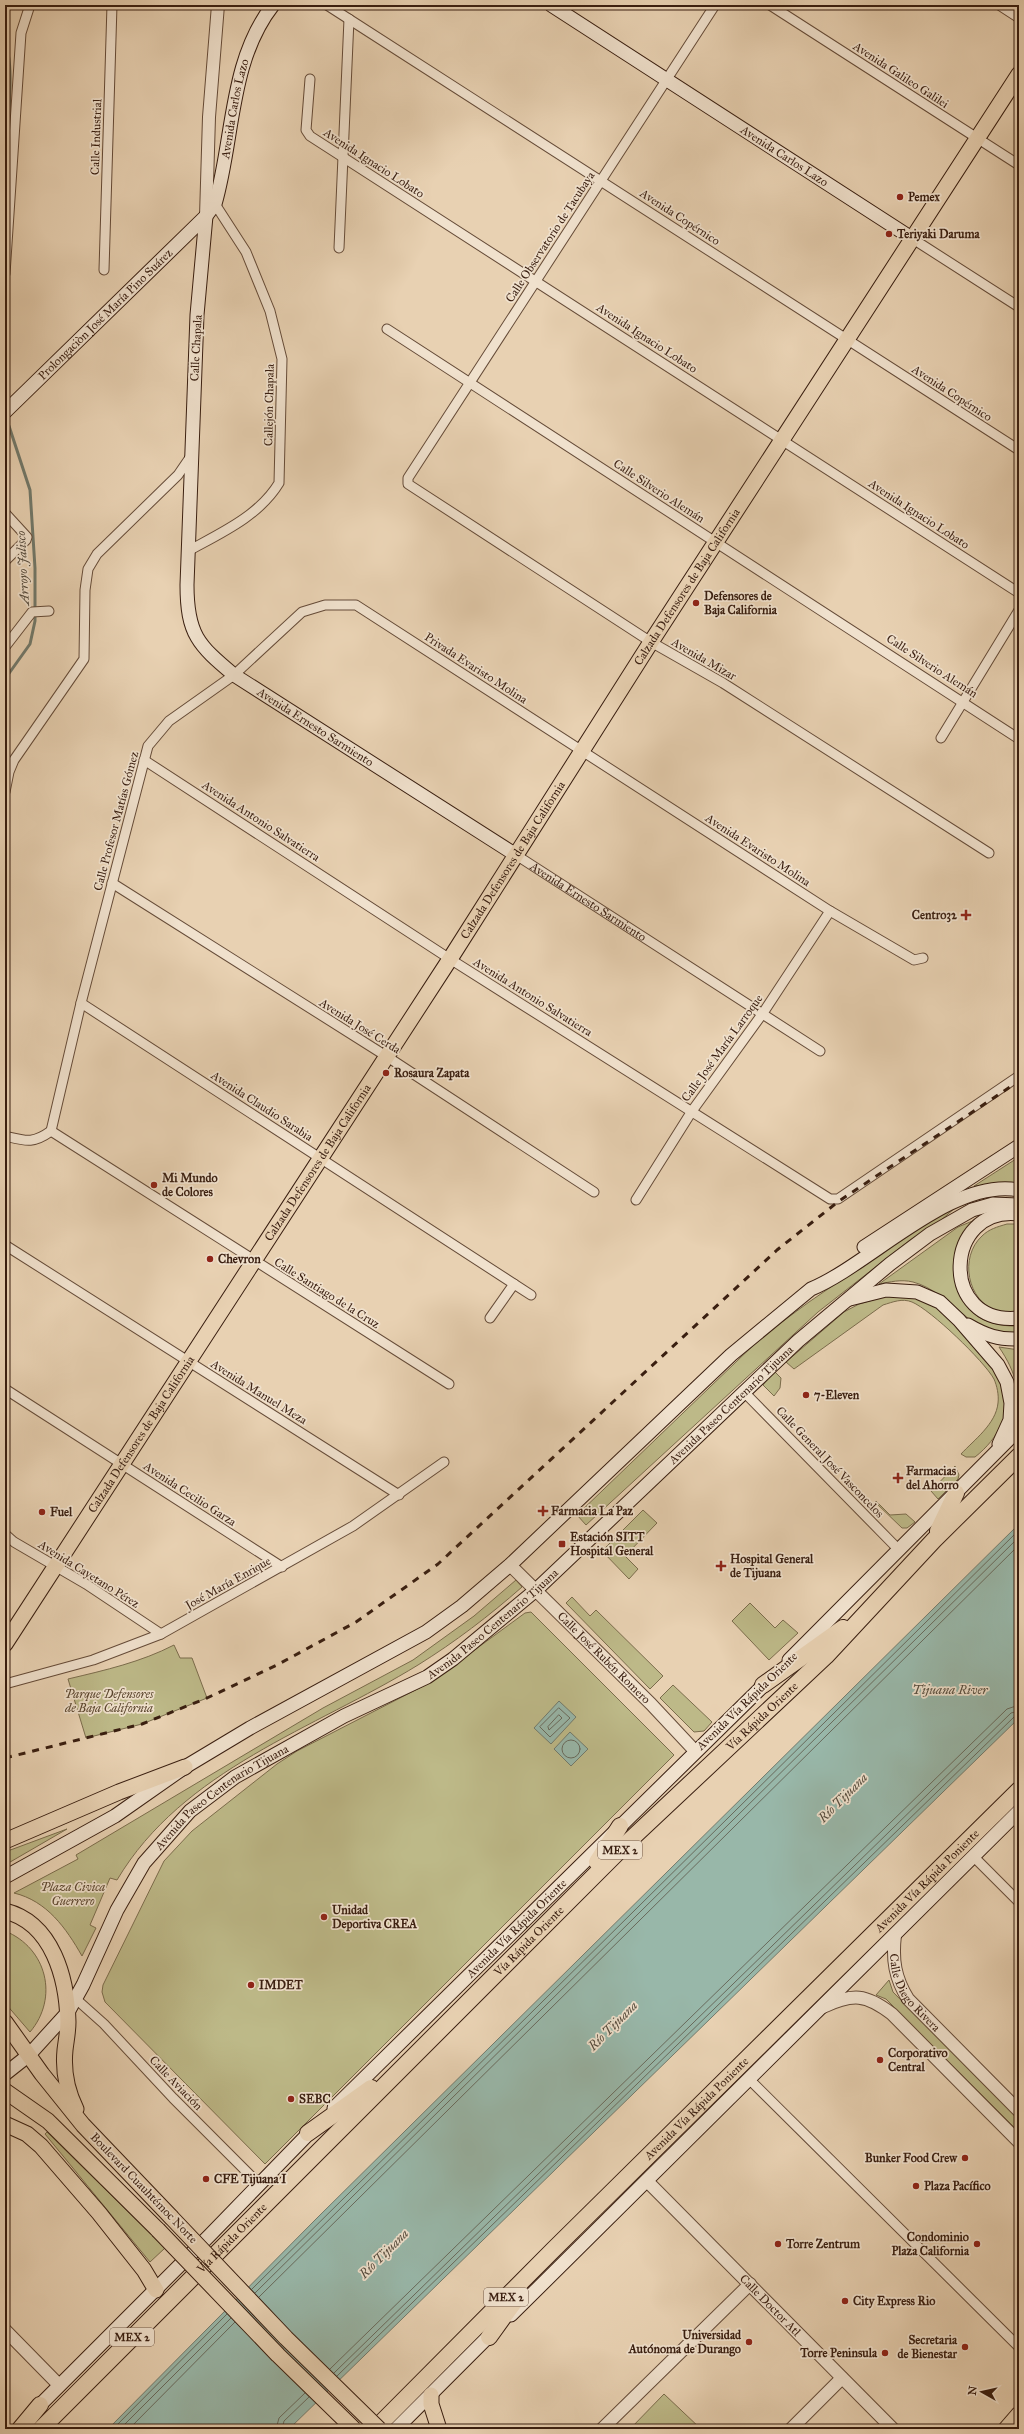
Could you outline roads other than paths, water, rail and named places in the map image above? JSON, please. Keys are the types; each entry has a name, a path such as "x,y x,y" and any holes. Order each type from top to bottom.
{"highway":[{"name":"Vía Rápida Oriente","path":"41,2429 569,1900 670,1801 826,1656 934,1540 1019,1456"},
{"path":"934,1540 956,1492"},
{"path":"763,1685 871,1608"},
{"name":"Avenida Vía Rápida Poniente","path":"375,2429 554,2249 1019,1790"},
{"path":"569,1900 591,1872 620,1826"},
{"path":"308,2134 402,2067"},
{"path":"489,2336 554,2249"},
{"path":"20,2429 40,2405"}],"main road":[{"name":"Avenida Carlos Lazo","path":"206,216 215,204 240,74 251,43 264,17 273,5"},
{"name":"Avenida Carlos Lazo","path":"551,5 913,239"},
{"name":"Calzada Defensores de Baja California","path":"5,1644 56,1568 450,959 652,642 1019,74"},
{"name":"Prolongaciòn José María Pino Suárez","path":"6,406 206,216"},
{"name":"Calle Chapala","path":"206,216 197,315 187,604 189,620 203,649 234,675"},
{"name":"Avenida Ernesto Sarmiento","path":"234,675 516,856"},
{"path":"5,1877 129,1808 185,1767 250,1728 426,1632 462,1606 510,1565 720,1366 811,1289 823,1275 860,1249 1019,1146"},
{"path":"811,1289 825,1283 860,1259 958,1200 984,1191 999,1188 1019,1190"},
{"name":"Avenida Paseo Centenario Tijuana","path":"5,2074 29,2054 68,2012 76,1999 117,1910 137,1874 165,1837 190,1811 235,1777 344,1716 427,1677 478,1640 536,1590 666,1468 743,1391 846,1300 930,1234 972,1210 993,1204 1019,1205"},
{"path":"1019,1214 994,1216 980,1224 965,1243 959,1268 965,1292 981,1310 993,1316 1019,1318"},
{"path":"846,1300 886,1290 917,1292 940,1302 959,1320 998,1365 1008,1382 1011,1403 1010,1420 996,1451"},
{"path":"959,1320 987,1336 1007,1340 1019,1339"},
{"name":"Avenida Vía Rápida Oriente","path":"16,2429 156,2290 308,2134 763,1685 1019,1429"},
{"path":"5,1841 119,1792 185,1767"},
{"name":"Avenida Vía Rápida Poniente","path":"396,2429 647,2182 818,2009 895,1935 1019,1811"},
{"path":"5,1910 31,1924 44,1938 60,1970 68,2012 66,2078 72,2101 83,2125"},
{"name":"Boulevard Cuauhtémoc Norte","path":"5,2022 83,2125 286,2338 379,2429"},
{"name":"Boulevard Cuauhtémoc Norte","path":"5,2091 48,2121 158,2230 278,2355 354,2429"},
{"path":"5,2124 27,2134 45,2150 100,2213 141,2266 156,2290"},
{"path":"431,2395 431,2404 439,2429"},
{"path":"1006,2429 1019,2414"}],"street":[{"path":"5,274 21,33 30,5"},
{"name":"Calle Industrial","path":"104,270 112,5"},
{"name":"Calle Chapala","path":"206,216 209,117 218,5"},
{"name":"Avenida Copérnico","path":"327,5 1019,450"},
{"name":"Calle Observatorio de Tacubaya","path":"408,484 408,478 715,5"},
{"name":"Avenida Galileo Galilei","path":"770,5 1019,165"},
{"path":"999,5 1019,18"},
{"path":"339,248 349,19"},
{"name":"Avenida Ignacio Lobato","path":"310,79 307,134 343,159 536,281 1019,593"},
{"name":"Callejón Chapala","path":"188,551 233,526 256,509 271,496 279,483 282,420 282,359 270,311 246,252 215,204"},
{"name":"Avenida Carlos Lazo","path":"913,239 1019,307"},
{"name":"Calle Silverio Alemán","path":"387,329 718,542 1019,739"},
{"path":"5,792 9,772 14,760 84,659 85,590 88,569 97,554 178,474 191,456"},
{"name":"Avenida Mizar","path":"408,484 652,642 723,683 989,853"},
{"path":"5,513 27,537 26,540 5,561"},
{"name":"Calle Profesor Matías Gómez","path":"51,1131 81,1003 148,746 169,721 234,675 302,612 325,605 356,605"},
{"name":"Privada Evaristo Molina","path":"356,605 583,751"},
{"path":"941,738 1019,610"},
{"path":"5,647 40,611"},
{"name":"Avenida Evaristo Molina","path":"583,751 830,911 914,960 923,958"},
{"name":"Avenida Antonio Salvatierra","path":"144,760 450,959 830,1199 838,1199 1019,1076"},
{"name":"Avenida Ernesto Sarmiento","path":"516,856 763,1013 820,1051"},
{"name":"Avenida José Cerda","path":"112,883 386,1056 594,1192"},
{"name":"Calle José María Larroque","path":"636,1200 692,1111 763,1013 830,911"},
{"name":"Avenida Claudio Sarabia","path":"81,1003 531,1295"},
{"path":"5,1136 26,1141 41,1139 51,1131"},
{"name":"Calle Santiago de la Cruz","path":"51,1131 449,1384"},
{"name":"Avenida Manuel Meza","path":"5,1245 398,1495"},
{"path":"490,1318 514,1284"},
{"name":"Avenida Cecilio Garza","path":"5,1389 282,1567"},
{"name":"Calle General José Vasconcelos","path":"743,1391 899,1550"},
{"name":"José María Enrique","path":"5,1684 92,1660 161,1634 353,1526 444,1462"},
{"name":"Avenida Cayetano Pérez","path":"5,1534 56,1568 86,1584 161,1634"},
{"name":"Calle José Rubén Romero","path":"510,1565 651,1704 696,1751"},
{"path":"973,1856 1019,1902"},
{"name":"Calle Diego Rivera","path":"895,1935 893,1964 898,1982 908,1999 1019,2111"},
{"name":"Calle Diego Rivera","path":"818,2009 848,1997 863,1997 876,2002 892,2014 1019,2142"},
{"name":"Calle Aviación","path":"76,1999 104,2024 173,2098 259,2184"},
{"path":"749,2079 1019,2347"},
{"name":"Calle Doctor Atl","path":"647,2182 893,2429"},
{"path":"602,2429 750,2284"},
{"path":"5,2330 60,2385"},
{"path":"791,2429 842,2378"}],"water":[{"name":"Tijuana River","path":"1019,1524 1019,1718 289,2429 108,2429 317,2218"},
{"path":"559,1701 576,1717 551,1744 534,1728"},
{"path":"570,1732 588,1749 571,1766 554,1749"}],"waterway":[{"name":"Arroyo Jalisco","path":"5,45 10,68 5,165"},
{"name":"Arroyo Jalisco","path":"5,679 30,644 35,621 35,568 30,490 9,426"}],"railway":[{"path":"5,1758 142,1724 207,1698 277,1665 356,1622 438,1564 777,1250 839,1201 1019,1081"}],"place":[{"name":"Pemex","path":"900,197"},
{"name":"Teriyaki Daruma","path":"889,234"},
{"name":"Defensores de Baja California","path":"696,603"},
{"name":"Centro32","path":"966,915"},
{"name":"Rosaura Zapata","path":"386,1073"},
{"name":"Mi Mundo de Colores","path":"154,1185"},
{"name":"Chevron","path":"210,1259"},
{"name":"7-Eleven","path":"806,1395"},
{"name":"Farmacias del Ahorro","path":"898,1478"},
{"name":"Farmacia La Paz","path":"543,1511"},
{"name":"Fuel","path":"42,1512"},
{"name":"Estación SITT Hospital General","path":"562,1544"},
{"name":"Hospital General de Tijuana","path":"721,1566"},
{"name":"Unidad Deportiva CREA","path":"324,1917"},
{"name":"IMDET","path":"251,1985"},
{"name":"Corporativo Central","path":"880,2060"},
{"name":"SEBC","path":"291,2099"},
{"name":"Bunker Food Crew","path":"965,2158"},
{"name":"CFE Tijuana I","path":"206,2179"},
{"name":"Plaza Pacífico","path":"916,2186"},
{"name":"Torre Zentrum","path":"778,2244"},
{"name":"Condominio Plaza California","path":"977,2244"},
{"name":"City Express Rio","path":"845,2301"},
{"name":"Universidad Autónoma de Durango","path":"749,2342"},
{"name":"Secretaria de Bienestar","path":"965,2347"},
{"name":"Torre Peninsula","path":"885,2353"}],"park label":[{"name":"Parque Defensores de Baja California","path":"109,1701"},
{"name":"Plaza Civica Guerrero","path":"73,1894"}],"water label":[{"name":"Río Tijuana","path":"843,1798"},
{"name":"Río Tijuana","path":"613,2026"},
{"name":"Río Tijuana","path":"384,2254"}]}
